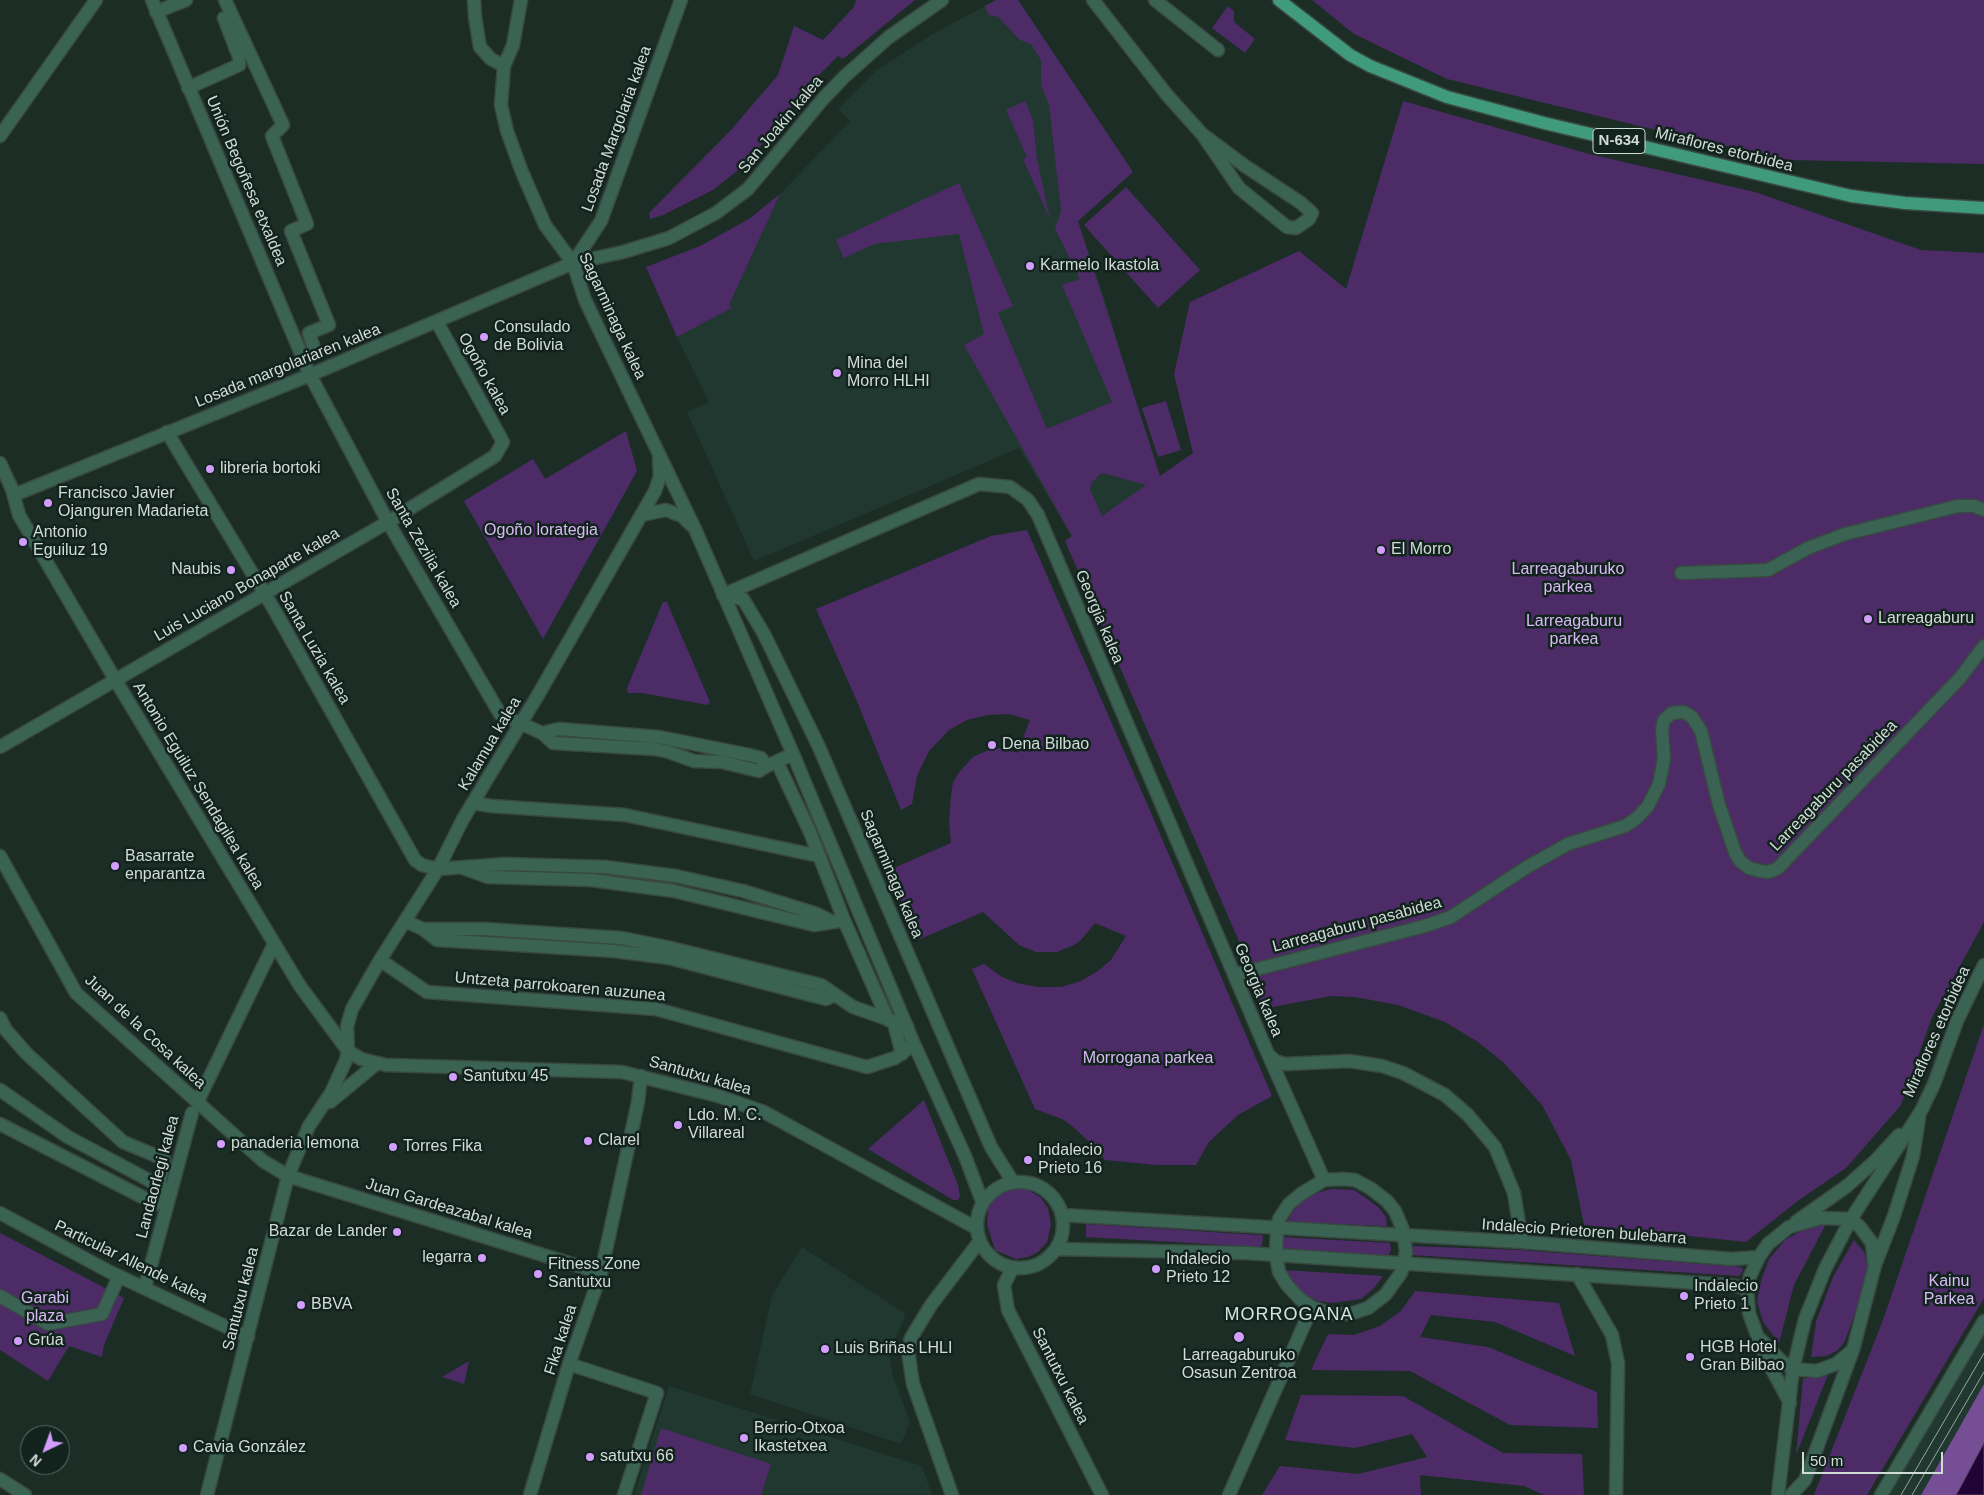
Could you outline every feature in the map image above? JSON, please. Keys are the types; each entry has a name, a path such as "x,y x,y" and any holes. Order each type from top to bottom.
{"main road":[{"name":"Miraflores etorbidea","path":"1280,0 1350,55 1400,79 1447,96 1544,123 1851,196 1905,203 1984,208"}],"street":[{"path":"0,136 96,0"},
{"path":"154,6 186,0"},
{"path":"188,88 239,65 239,57 218,0"},
{"path":"225,0 283,125 272,136 307,224 291,231 329,325 309,333 313,345"},
{"path":"474,0 480,47 491,59 504,66"},
{"name":"Sagarminaga kalea","path":"521,0 513,45 504,66 501,104 507,131 545,225 573,263 585,300 695,528 793,754 914,1044 965,1156 982,1201"},
{"name":"Losada Margolaria kalea","path":"573,263 601,221 681,0"},
{"name":"San Joakin kalea","path":"573,263 623,252 669,238 716,213 748,188 823,99 848,74 889,37 942,0"},
{"path":"1093,0 1167,95 1202,134 1239,188 1287,227 1296,228 1309,219 1312,213 1301,203 1245,166 1202,134"},
{"path":"1155,0 1218,50"},
{"name":"Unión Begoñesa etxaldea","path":"154,6 310,375"},
{"name":"Losada margolariaren kalea","path":"14,495 310,375 573,263"},
{"name":"Ogoño kalea","path":"437,322 502,442"},
{"name":"Santa Zezilia kalea","path":"310,375 388,522 500,714 521,724"},
{"name":"Santa Luzia kalea","path":"168,432 264,593 415,860 422,865 438,869"},
{"name":"Luis Luciano Bonaparte kalea","path":"0,747 388,522 495,456 502,442"},
{"name":"Kalamua kalea","path":"348,1051 347,1026 352,1009 380,960 438,869 474,803 656,491 660,476 659,453"},
{"name":"Antonio Eguiluz Sendagilea kalea","path":"0,463 14,495 19,515 116,681 300,986 348,1051 381,1065"},
{"name":"Georgia kalea","path":"723,595 979,484 1010,487 1028,500 1042,524 1234,975 1324,1180"},
{"path":"1681,573 1768,570 1808,548 1845,534 1958,506 1974,506 1984,510"},
{"path":"641,515 666,510 682,516 695,528"},
{"name":"Sagarminaga kalea","path":"723,595 744,599 764,634 819,747 991,1147 1013,1182"},
{"name":"Larreagaburu pasabidea","path":"1234,975 1425,926 1451,917 1527,867 1568,844 1625,826 1637,818 1648,806 1659,784 1664,758 1662,730 1664,720 1672,713 1684,712 1692,717 1702,731 1719,805 1735,852 1740,861 1749,868 1769,872 1778,868 1965,673 1984,646"},
{"path":"521,724 542,733 558,729 659,737 749,755 761,758 772,764 819,856 838,921 891,1021 902,1054"},
{"path":"772,764 793,754"},
{"path":"474,803 491,806 625,814 819,856"},
{"name":"Juan de la Cosa kalea","path":"0,856 76,993 195,1108 263,1161 288,1176"},
{"path":"438,869 463,868 478,864 505,864 605,867 676,876 743,891 838,921"},
{"path":"405,921 423,929 484,929 622,938 821,985 853,1007 907,1026"},
{"name":"Landaorlegi kalea","path":"147,1280 166,1189 195,1108 274,944"},
{"name":"Untzeta parrokoaren auzunea","path":"380,960 427,992 656,1009 867,1067 894,1058 914,1044"},
{"name":"Miraflores etorbidea","path":"1778,1495 1793,1369 1806,1319 1825,1269 1850,1219 1921,1110 1934,1084 1957,1021 1984,966"},
{"path":"0,1018 6,1030 26,1053 123,1142 164,1159 166,1189 156,1204 0,1124"},
{"name":"Santutxu kalea","path":"207,1495 288,1176 309,1126 340,1076 348,1051"},
{"name":"Georgia kalea","path":"1268,1054 1281,1063 1294,1064"},
{"path":"1284,1090 1286,1076 1294,1064 1349,1060 1403,1072 1446,1095 1468,1115 1495,1147 1514,1193 1522,1242"},
{"name":"Santutxu kalea","path":"317,1115 381,1065 622,1072 718,1096 764,1112 976,1228"},
{"name":"Fika kalea","path":"530,1495 569,1364 601,1273 638,1102 641,1076"},
{"path":"0,1090 68,1137 166,1189"},
{"name":"Miraflores etorbidea","path":"1790,1403 1765,1357 1749,1313 1747,1288 1750,1276 1768,1244 1847,1186 1875,1161 1921,1110"},
{"name":"Miraflores etorbidea","path":"1791,1495 1805,1480 1853,1350 1875,1265 1894,1216 1913,1156 1921,1110"},
{"name":"Juan Gardeazabal kalea","path":"288,1176 601,1273"},
{"path":"1324,1180 1355,1180 1370,1188 1387,1201 1395,1212 1406,1237 1406,1252 1400,1276 1385,1295 1368,1308 1350,1314 1332,1314 1312,1307 1300,1299 1287,1285 1279,1272 1276,1256 1279,1219 1289,1204 1324,1180"},
{"path":"1013,1182 1032,1183 1049,1192 1057,1203 1062,1215 1063,1232 1056,1249 1048,1258 1037,1265 1012,1269 998,1262 986,1252 979,1242 976,1228 982,1201 998,1187 1013,1182"},
{"name":"Particular Allende kalea","path":"0,1213 119,1276 248,1337"},
{"name":"Indalecio Prietoren bulebarra","path":"1062,1215 1406,1237 1522,1242 1743,1260 1759,1257"},
{"name":"Miraflores etorbidea","path":"1789,1227 1821,1218 1850,1219 1860,1227 1872,1243 1875,1265"},
{"path":"952,1495 913,1384 908,1351 911,1338 931,1306 979,1242"},
{"path":"1056,1249 1169,1251 1276,1256 1578,1274 1729,1285 1747,1288"},
{"name":"Santutxu kalea","path":"1012,1269 1004,1285 1008,1310 1102,1495"},
{"path":"1578,1274 1612,1335 1618,1363 1616,1495"},
{"path":"0,1296 48,1324 102,1314 119,1276"},
{"path":"1229,1495 1312,1307"},
{"path":"1881,1495 1984,1322"},
{"name":"Miraflores etorbidea","path":"1755,1332 1780,1361 1793,1369"},
{"path":"1793,1369 1818,1371 1836,1364 1853,1350"},
{"path":"569,1364 657,1393 624,1495"},
{"path":"0,1480 25,1495"}],"shaded area":[{"path":"996,0 1018,0 1133,172 1078,221 1108,310 1158,478 1072,537 1019,448 754,561 687,412 709,402 677,337 732,308 729,305 780,194 850,121 838,109 877,70 936,32"},
{"name":"Luis Briñas LHLI","path":"802,1247 906,1314 889,1354 893,1376 910,1422 901,1444 750,1394 772,1295"},
{"path":"1984,1332 1984,1384 1921,1495 1889,1495"},
{"path":"1984,1384 1984,1443 1959,1490 1956,1495 1921,1495"},
{"name":"Berrio-Otxoa Ikastetxea","path":"669,1386 922,1466 932,1495 634,1495"},
{"path":"1984,1443 1984,1495 1956,1495 1959,1490"}],"green space":[{"path":"856,0 915,0 843,59 838,56 803,91 748,162 713,190 663,215 650,219 649,213 731,130 778,75 794,26 823,40 854,7"},
{"name":"Larreagaburu parkea","path":"996,0 1018,0 1133,172 1078,221 1160,476 1193,453 1174,374 1190,302 1299,251 1346,289 1403,101 1589,154 1755,192 1921,250 1984,253 1984,922 1932,1017 1901,1105 1846,1168 1799,1200 1746,1242 1584,1225 1571,1160 1542,1105 1504,1063 1478,1042 1445,1022 1398,1005 1355,997 1331,996 1262,1009 1238,939 1065,541 1072,536 964,345 984,334 959,234 874,244 844,258 836,240 959,183 1013,306 998,313 1047,429 1112,402 1062,285 1080,279 1055,229 1061,211 1049,105 1041,85 1041,60 1031,44 1020,40 998,17 989,15 985,6","holes":["1102,473 1146,485 1102,516 1090,490 1092,482"]},
{"path":"1312,0 1984,0 1984,164 1788,160 1631,124 1447,79 1354,34"},
{"path":"1228,6 1234,11 1234,22 1255,39 1245,53 1212,28"},
{"path":"1025,101 1033,120 1037,159 1050,219 1023,159 1027,157 1006,110"},
{"path":"1126,187 1200,270 1158,308 1084,225"},
{"path":"780,194 729,305 732,308 677,337 646,267 700,246 749,219"},
{"path":"1166,401 1181,450 1158,457 1142,408"},
{"name":"Ogoño lorategia","path":"626,431 637,471 543,639 464,501 533,459 545,479"},
{"name":"Morrogana parkea","path":"1027,530 1272,1096 1238,1115 1209,1142 1196,1165 1157,1165 1105,1160 1096,1148 1072,1126 1062,1119 1035,1109 972,969 984,964 1002,977 1017,983 1037,987 1061,987 1081,981 1098,971 1111,960 1126,936 1095,923 1081,940 1074,945 1057,952 1036,952 1019,945 983,912 920,939 887,871 951,843 949,822 951,795 953,782 960,771 973,757 986,751 1001,748 1017,753 1030,720 1009,714 987,715 967,720 949,730 929,751 917,776 912,804 901,810 856,699 816,609 991,536"},
{"path":"663,602 667,602 710,702 708,705 642,693 628,693 627,688"},
{"name":"Kainu Parkea","path":"1984,1024 1984,1298 1867,1495 1814,1495 1883,1320"},
{"path":"924,1100 958,1185 960,1196 958,1200 953,1200 868,1149"},
{"path":"1016,1188 1028,1190 1040,1197 1048,1208 1051,1224 1047,1242 1038,1252 1028,1257 1016,1259 995,1250 987,1224 988,1210 993,1200 1001,1193"},
{"path":"1331,1189 1354,1190 1379,1208 1386,1217 1387,1226 1287,1222 1293,1211 1304,1200 1317,1193"},
{"path":"1086,1224 1262,1235 1263,1239 1261,1247 1086,1237"},
{"path":"1826,1224 1794,1285 1779,1343 1763,1322 1757,1301 1761,1281 1769,1259 1785,1240 1808,1227"},
{"name":"Garabi plaza","path":"0,1233 124,1298 104,1345 102,1357 69,1346 48,1381 0,1350"},
{"path":"1282,1237 1390,1243 1391,1250 1388,1257 1282,1248"},
{"path":"1854,1240 1864,1252 1868,1266 1868,1277 1845,1341 1837,1351 1826,1356 1811,1357 1816,1322 1833,1277"},
{"path":"1411,1246 1519,1250 1741,1267 1743,1271 1739,1276 1412,1255"},
{"path":"1283,1270 1383,1276 1375,1287 1361,1299 1332,1303 1318,1301 1304,1294"},
{"path":"1415,1291 1559,1303 1575,1356 1495,1322 1431,1315 1420,1337 1488,1347 1597,1392 1598,1428 1510,1425 1410,1371 1311,1370 1328,1334 1354,1335 1380,1326 1401,1311"},
{"path":"469,1361 464,1384 442,1377"},
{"path":"1829,1372 1796,1455 1803,1379"},
{"path":"1301,1395 1403,1396 1503,1453 1582,1454 1584,1495 1544,1495 1524,1486 1420,1475 1421,1495 1262,1495 1280,1466 1358,1474 1427,1457 1412,1434 1355,1448 1285,1440"},
{"path":"661,1428 771,1464 761,1495 641,1495"}],"tram line":[{"path":"1901,1495 1984,1353"},
{"path":"1912,1495 1984,1372"}],"place":[{"name":"Karmelo Ikastola","path":"1030,266"},
{"name":"Consulado de Bolivia","path":"484,337"},
{"name":"Mina del Morro HLHI","path":"837,373"},
{"name":"libreria bortoki","path":"210,469"},
{"name":"Francisco Javier Ojanguren Madarieta","path":"48,503"},
{"name":"Antonio Eguiluz 19","path":"23,542"},
{"name":"El Morro","path":"1381,550"},
{"name":"Naubis","path":"231,570"},
{"name":"Larreagaburu","path":"1868,619"},
{"name":"Dena Bilbao","path":"992,745"},
{"name":"Basarrate enparantza","path":"115,866"},
{"name":"Santutxu 45","path":"453,1077"},
{"name":"Ldo. M. C. Villareal","path":"678,1125"},
{"name":"Clarel","path":"588,1141"},
{"name":"panaderia lemona","path":"221,1144"},
{"name":"Torres Fika","path":"393,1147"},
{"name":"Indalecio Prieto 16","path":"1028,1160"},
{"name":"Bazar de Lander","path":"397,1232"},
{"name":"legarra","path":"482,1258"},
{"name":"Indalecio Prieto 12","path":"1156,1269"},
{"name":"Fitness Zone Santutxu","path":"538,1274"},
{"name":"Indalecio Prieto 1","path":"1684,1296"},
{"name":"BBVA","path":"301,1305"},
{"name":"Larreagaburuko Osasun Zentroa","path":"1239,1337"},
{"name":"Grúa","path":"18,1341"},
{"name":"Luis Briñas LHLI","path":"825,1349"},
{"name":"HGB Hotel Gran Bilbao","path":"1690,1357"},
{"name":"Berrio-Otxoa Ikastetxea","path":"744,1438"},
{"name":"Cavia González","path":"183,1448"},
{"name":"satutxu 66","path":"590,1457"}],"district":[{"name":"MORROGANA","path":"1289,1315"}],"park label":[{"name":"Larreagaburuko parkea","path":"1568,579"}]}
